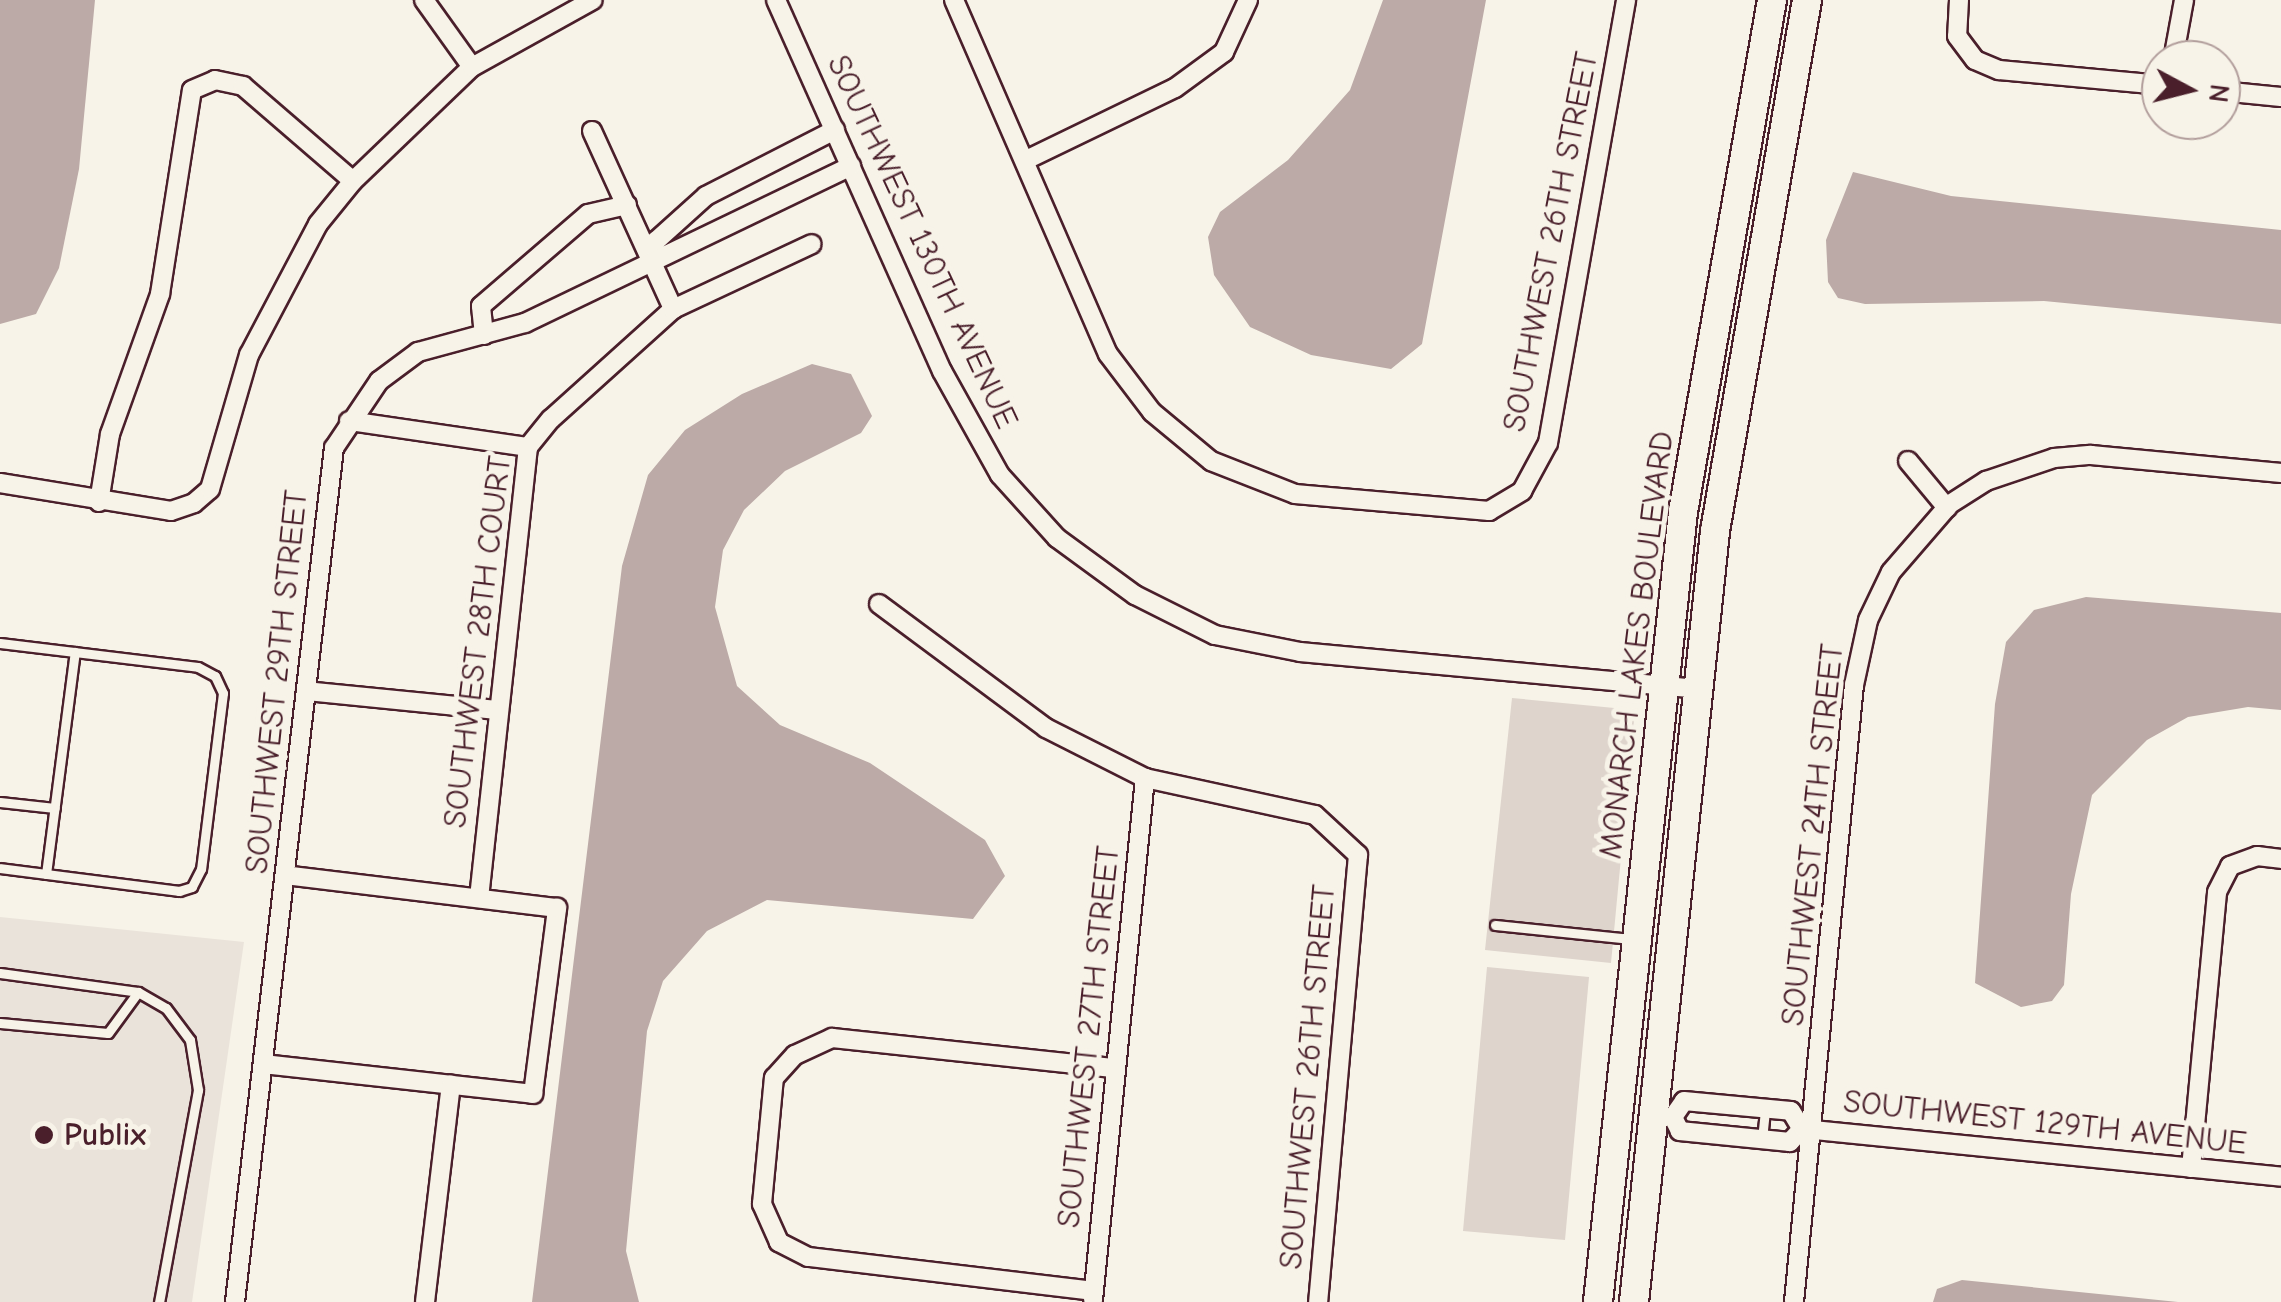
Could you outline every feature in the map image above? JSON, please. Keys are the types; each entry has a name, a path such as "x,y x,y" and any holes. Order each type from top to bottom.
{"street":[{"path":"424,0 472,67"},
{"path":"0,483 171,511 194,503 210,489 248,356 318,224 353,181 472,67 593,0"},
{"name":"SOUTHWEST 130TH AVENUE","path":"776,0 942,371 1000,475 1057,538 1135,595 1215,635 1300,652 1697,689"},
{"path":"954,0 1026,160 1187,79 1224,52 1248,0"},
{"name":"SOUTHWEST 26TH STREET","path":"1026,160 1108,354 1152,412 1210,460 1295,494 1489,511 1522,491 1548,442 1626,0"},
{"name":"MONARCH LAKES BOULEVARD","path":"1598,1302 1622,1113 1683,512 1772,0"},
{"name":"MONARCH LAKES BOULEVARD","path":"1634,1302 1664,1117 1697,689 1715,531 1806,0"},
{"path":"1959,0 1957,36 1964,50 2000,70 2141,83"},
{"path":"2177,40 2184,0"},
{"path":"98,502 110,434 160,294 192,90 216,80 243,86 353,181"},
{"path":"2241,93 2281,97"},
{"path":"651,258 656,241 729,182 835,130"},
{"path":"592,131 672,310"},
{"path":"770,164 784,197"},
{"name":"SOUTHWEST 29TH STREET","path":"235,1302 334,448 379,382 418,352 525,323 651,258 851,166"},
{"path":"729,182 744,216"},
{"path":"484,335 481,306 588,214 627,205"},
{"name":"SOUTHWEST 28TH COURT","path":"479,898 528,448 551,418 672,310 812,244"},
{"path":"350,421 528,448"},
{"name":"SOUTHWEST 24TH STREET","path":"1794,1302 1808,1130 1858,669 1868,620 1891,572 1947,508 1986,482 2054,458 2091,455 2281,473"},
{"path":"1908,461 1947,508"},
{"path":"878,604 994,695 1145,778"},
{"path":"306,691 498,710"},
{"name":"SOUTHWEST 26TH STREET","path":"1145,778 1315,815 1358,855 1318,1302"},
{"name":"SOUTHWEST 27TH STREET","path":"1094,1296 1145,778"},
{"path":"2191,1168 2216,892 2230,866 2257,856 2281,858"},
{"path":"263,1064 534,1094 556,908 286,876"},
{"path":"1094,1296 808,1258 779,1242 762,1204 774,1078 796,1055 832,1038 1115,1068"},
{"path":"425,1302 452,1086"},
{"name":"SOUTHWEST 129TH AVENUE","path":"1808,1130 1791,1111 1684,1100 1664,1117 1680,1132 1762,1140 1790,1142 1808,1130 2281,1176"}],"lane":[{"path":"0,643 198,668 215,676 223,693 201,869 192,887 179,891 0,868"},
{"path":"46,874 75,652"},
{"path":"0,802 55,808"},
{"path":"1496,925 1639,940"},
{"path":"0,972 138,992 176,1018 198,1074 182,1202 160,1302"},
{"path":"0,1022 108,1032 138,992"},
{"path":"1762,1140 1766,1108"},
{"path":"1622,1113 1664,1117"}],"shaded area":[{"path":"0,0 95,0 79,169 59,268 36,314 0,324"},
{"path":"1383,0 1486,0 1422,344 1391,369 1311,355 1250,327 1214,275 1208,237 1220,212 1288,160 1350,90"},
{"path":"1853,172 1951,196 2281,230 2281,324 2044,301 1865,304 1838,298 1828,282 1826,240"},
{"path":"812,364 851,374 872,416 861,433 785,471 744,510 723,550 715,607 737,686 780,725 870,763 985,840 1005,876 973,919 767,900 707,931 663,981 647,1031 626,1251 639,1302 532,1302 622,566 648,475 685,430 742,394"},
{"path":"2086,597 2281,613 2281,710 2248,707 2188,717 2147,740 2092,795 2071,894 2064,985 2052,1001 2021,1007 1975,983 1995,704 2006,642 2034,610"},
{"path":"1512,698 1635,710 1611,963 1485,950"},
{"path":"0,917 244,942 192,1302 0,1302"},
{"path":"1487,967 1589,977 1565,1240 1463,1231"},
{"path":"1962,1280 2178,1302 1933,1302 1937,1289"}],"place":[{"name":"Publix","path":"44,1135"}]}
